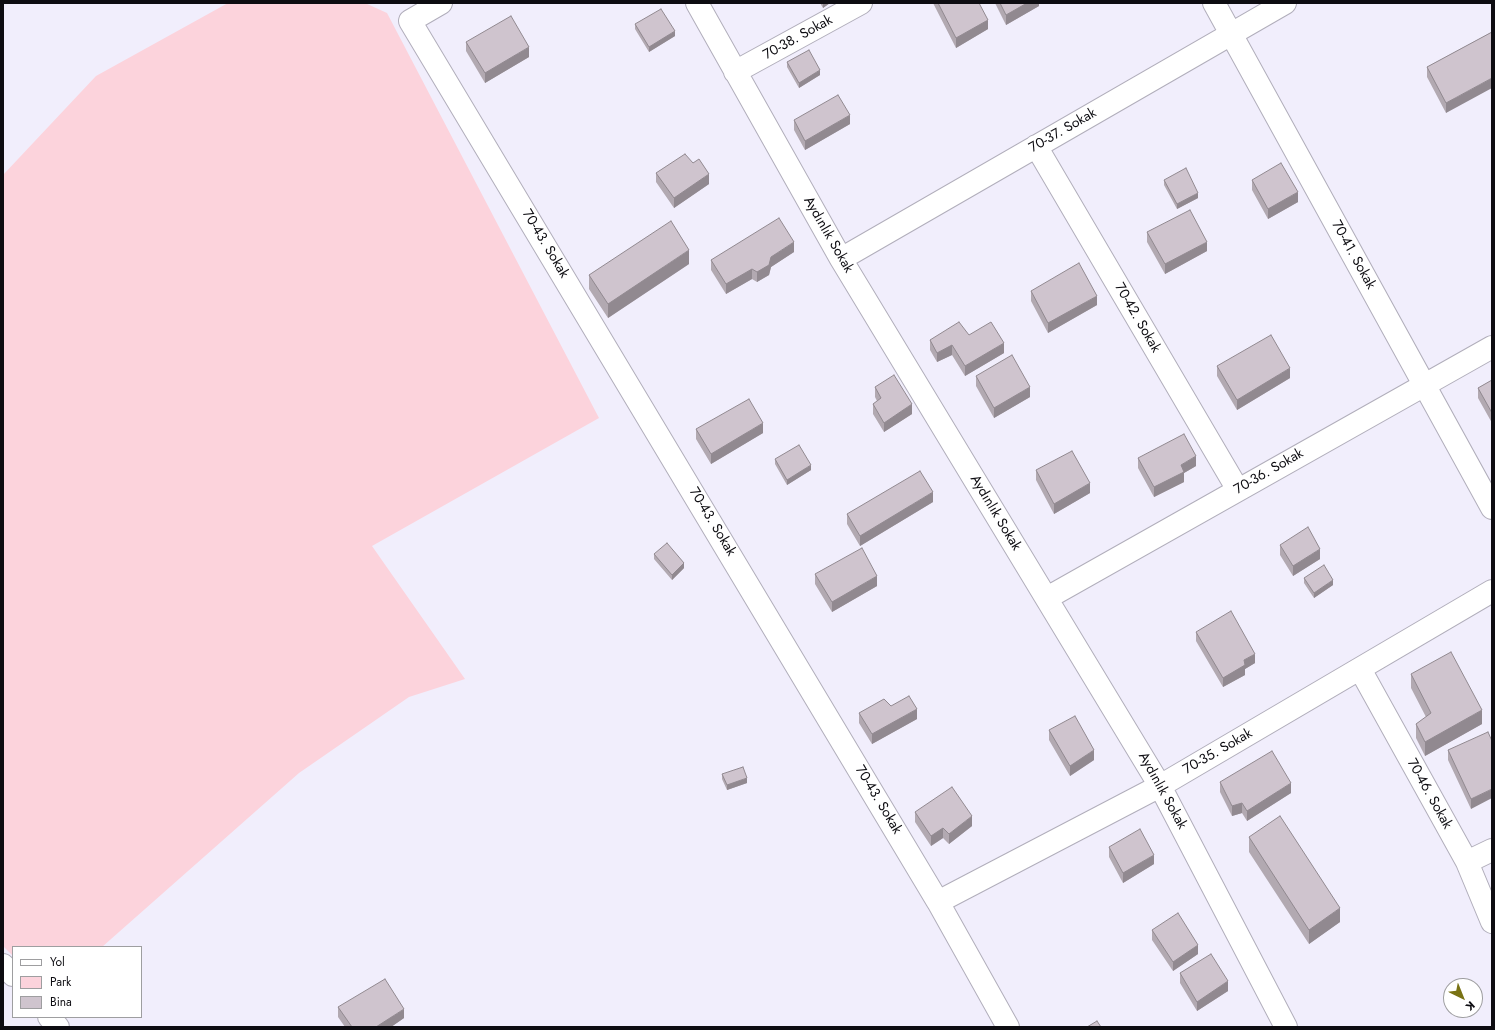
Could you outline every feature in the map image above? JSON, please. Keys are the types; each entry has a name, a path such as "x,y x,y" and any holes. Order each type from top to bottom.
{"street":[{"name":"70-43. Sokak","path":"441,3 410,21 938,902 1008,1027"},
{"name":"Aydınlık Sokak","path":"697,3 842,259 1160,786 1286,1027"},
{"name":"70-38. Sokak","path":"735,72 861,3"},
{"name":"70-41. Sokak","path":"1214,3 1492,508"},
{"name":"70-37. Sokak","path":"842,259 1285,3"},
{"name":"70-42. Sokak","path":"1036,146 1238,490"},
{"name":"70-36. Sokak","path":"1047,598 1492,347"},
{"name":"70-35. Sokak","path":"938,902 1160,786 1492,591"},
{"name":"70-46. Sokak","path":"1360,669 1467,862 1492,922"},
{"path":"1467,862 1492,850"},
{"path":"3,965 12,974"},
{"path":"50,1018 58,1027"}],"green space":[{"path":"228,3 365,3 387,13 599,418 372,546 465,679 409,697 299,773 103,946 12,946 12,955 3,946 3,175 96,76"}],"building":[{"path":"938,3 979,3 988,20 956,38"},
{"path":"1000,3 1027,3 1006,15"},
{"path":"661,9 675,31 649,47 635,24"},
{"path":"511,16 529,47 485,73 466,42"},
{"path":"1492,32 1492,78 1446,103 1427,67"},
{"path":"809,50 820,70 799,83 787,62"},
{"path":"838,95 850,115 805,141 794,120"},
{"path":"685,154 693,163 699,159 709,174 674,198 656,173"},
{"path":"1281,163 1298,192 1268,209 1252,180"},
{"path":"1186,168 1198,193 1177,204 1164,180"},
{"path":"1190,210 1207,242 1165,264 1147,232"},
{"path":"779,218 794,242 771,257 769,265 757,272 752,269 726,284 711,260"},
{"path":"671,221 689,250 608,304 589,275"},
{"path":"1079,263 1097,296 1048,323 1031,291"},
{"path":"959,322 969,335 991,322 1004,343 965,366 952,345 937,353 930,340"},
{"path":"1271,335 1290,368 1237,400 1217,366"},
{"path":"1012,355 1030,387 994,408 976,376"},
{"path":"894,375 912,404 884,423 873,404 881,398 875,387"},
{"path":"1492,380 1492,413 1478,388"},
{"path":"749,399 763,423 711,454 696,429"},
{"path":"1184,434 1196,456 1181,465 1184,472 1154,487 1138,458"},
{"path":"799,445 811,465 787,480 775,459"},
{"path":"1072,451 1090,483 1054,504 1036,470"},
{"path":"920,471 933,492 860,536 847,514"},
{"path":"1308,527 1320,549 1293,566 1280,545"},
{"path":"667,543 684,563 672,575 654,554"},
{"path":"862,548 877,576 832,602 815,574"},
{"path":"1324,565 1333,580 1314,593 1304,578"},
{"path":"1231,611 1255,654 1244,660 1245,665 1223,678 1196,632"},
{"path":"1451,652 1482,710 1425,742 1416,724 1431,713 1411,674"},
{"path":"909,696 917,709 872,734 859,713 884,699 891,706"},
{"path":"1075,716 1094,750 1070,766 1049,730"},
{"path":"1488,732 1492,741 1492,789 1471,799 1448,750"},
{"path":"1272,751 1291,783 1247,811 1242,803 1232,806 1220,782"},
{"path":"743,767 747,778 727,785 722,774"},
{"path":"952,787 972,816 949,834 943,828 931,836 915,812"},
{"path":"1280,816 1340,908 1309,930 1249,837"},
{"path":"1140,829 1154,855 1123,873 1109,847"},
{"path":"1178,913 1198,945 1173,962 1152,930"},
{"path":"1211,954 1228,981 1197,1002 1180,973"},
{"path":"385,979 404,1009 376,1027 352,1027 338,1007"},
{"path":"1097,1021 1101,1027 1087,1027"}]}
